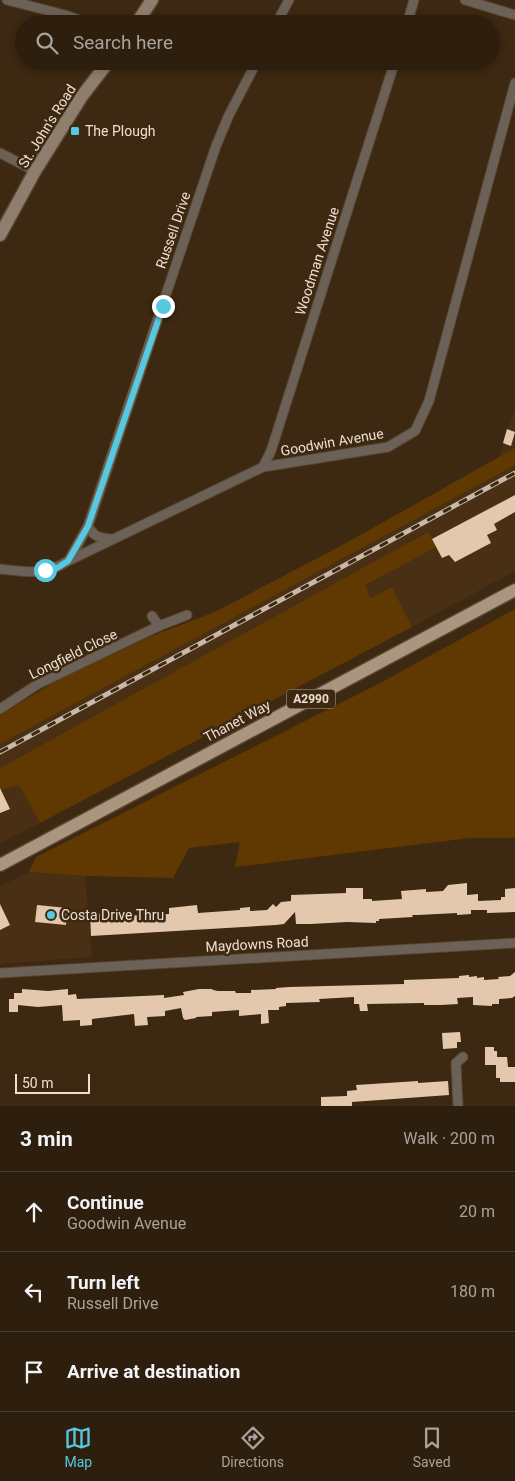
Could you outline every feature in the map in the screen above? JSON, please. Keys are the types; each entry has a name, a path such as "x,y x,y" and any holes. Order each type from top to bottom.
{"main road":[{"path":"142,15 152,0"},
{"name":"St. John's Road","path":"0,235 35,171 82,96 102,70"},
{"name":"Thanet Way","path":"0,865 515,590"}],"street":[{"path":"7,0 65,15"},
{"path":"281,15 289,0"},
{"path":"410,15 414,0"},
{"path":"465,0 515,15"},
{"name":"Russell Drive","path":"68,561 88,526 216,146 229,115 252,70"},
{"name":"Woodman Avenue","path":"262,467 271,451 392,70"},
{"name":"Goodwin Avenue","path":"0,569 29,573 57,568 262,467 388,448 415,431 429,401 515,82"},
{"path":"0,153 35,171"},
{"path":"88,526 92,534 98,538 113,539"},
{"name":"Longfield Close","path":"0,709 38,684 159,626 187,615"},
{"path":"152,616 159,626"},
{"name":"Maydowns Road","path":"0,973 515,943"},
{"path":"458,1106 456,1063 463,1057"}],"shaded area":[{"path":"515,409 515,571 412,627 392,587 369,598 364,585 436,547 428,532 20,785 40,823 0,843 0,715 58,680 152,636 215,612 348,542 498,458"},
{"path":"515,448 515,465 0,744 0,715 58,680 152,636 215,612 348,542"},
{"path":"428,532 437,547 365,585 370,598 392,587 412,627 40,823 19,785 0,790 0,768"},
{"path":"515,609 515,838 470,838 235,867 240,842 189,848 173,878 85,876 29,872 36,857 382,682"},
{"path":"29,872 85,876 92,957 0,964 0,886"}],"building":[{"path":"507,429 515,432 511,446 503,443"},
{"path":"515,495 515,512 494,524 497,530 487,535 491,543 455,562 449,555 442,558 432,539"},
{"path":"0,788 10,809 0,813"},
{"path":"467,883 467,895 478,894 478,901 501,900 501,897 505,897 505,889 515,888 515,912 487,913 487,910 471,910 471,914 412,915 413,917 379,919 376,923 296,924 295,912 284,924 276,925 91,936 90,914 118,913 121,916 169,914 169,908 197,905 198,913 240,910 240,908 250,907 250,911 267,910 273,904 276,907 281,902 291,901 291,895 346,893 346,888 363,888 363,899 372,899 372,901 402,899 401,891 426,889 426,892 443,891 448,885"},
{"path":"0,904 10,925 0,930"},
{"name":"Costa Drive Thru","path":"37,905 67,908 66,925 35,922"},
{"path":"515,972 515,996 499,999 499,1004 492,1004 492,1006 473,1005 473,997 457,998 458,1004 367,1004 368,1011 360,1011 359,1004 354,1004 354,997 319,999 320,1002 286,1003 286,1006 279,1007 279,1010 268,1010 269,1023 261,1024 261,1014 239,1016 239,1010 212,1012 212,1016 185,1020 181,1008 165,1011 165,1016 147,1017 148,1025 135,1026 134,1014 92,1019 92,1025 80,1026 80,1020 63,1021 62,1005 38,1007 18,1005 18,1012 9,1012 9,999 14,999 14,993 22,993 22,989 48,991 68,989 68,995 76,994 77,999 164,995 164,998 184,995 183,992 199,989 251,993 251,990 289,987 404,984 404,980 459,978 459,976 469,975 469,977 484,977 484,980 499,979 498,977 510,976"},
{"path":"460,1032 461,1042 457,1042 457,1048 443,1049 442,1033"},
{"path":"485,1047 494,1047 494,1051 497,1051 497,1057 507,1057 508,1067 515,1067 515,1082 500,1082 500,1078 496,1078 496,1065 485,1065"},
{"path":"418,1081 418,1083 448,1081 449,1095 352,1102 352,1106 321,1106 321,1097 347,1096 347,1091 357,1090 356,1085"}],"railway":[{"path":"0,752 515,473"}],"place":[{"name":"The Plough","path":"75,131"},
{"name":"Costa Drive Thru","path":"51,915"}],"route":[{"path":"45,570 57,568 68,561 88,526 163,306"}]}
